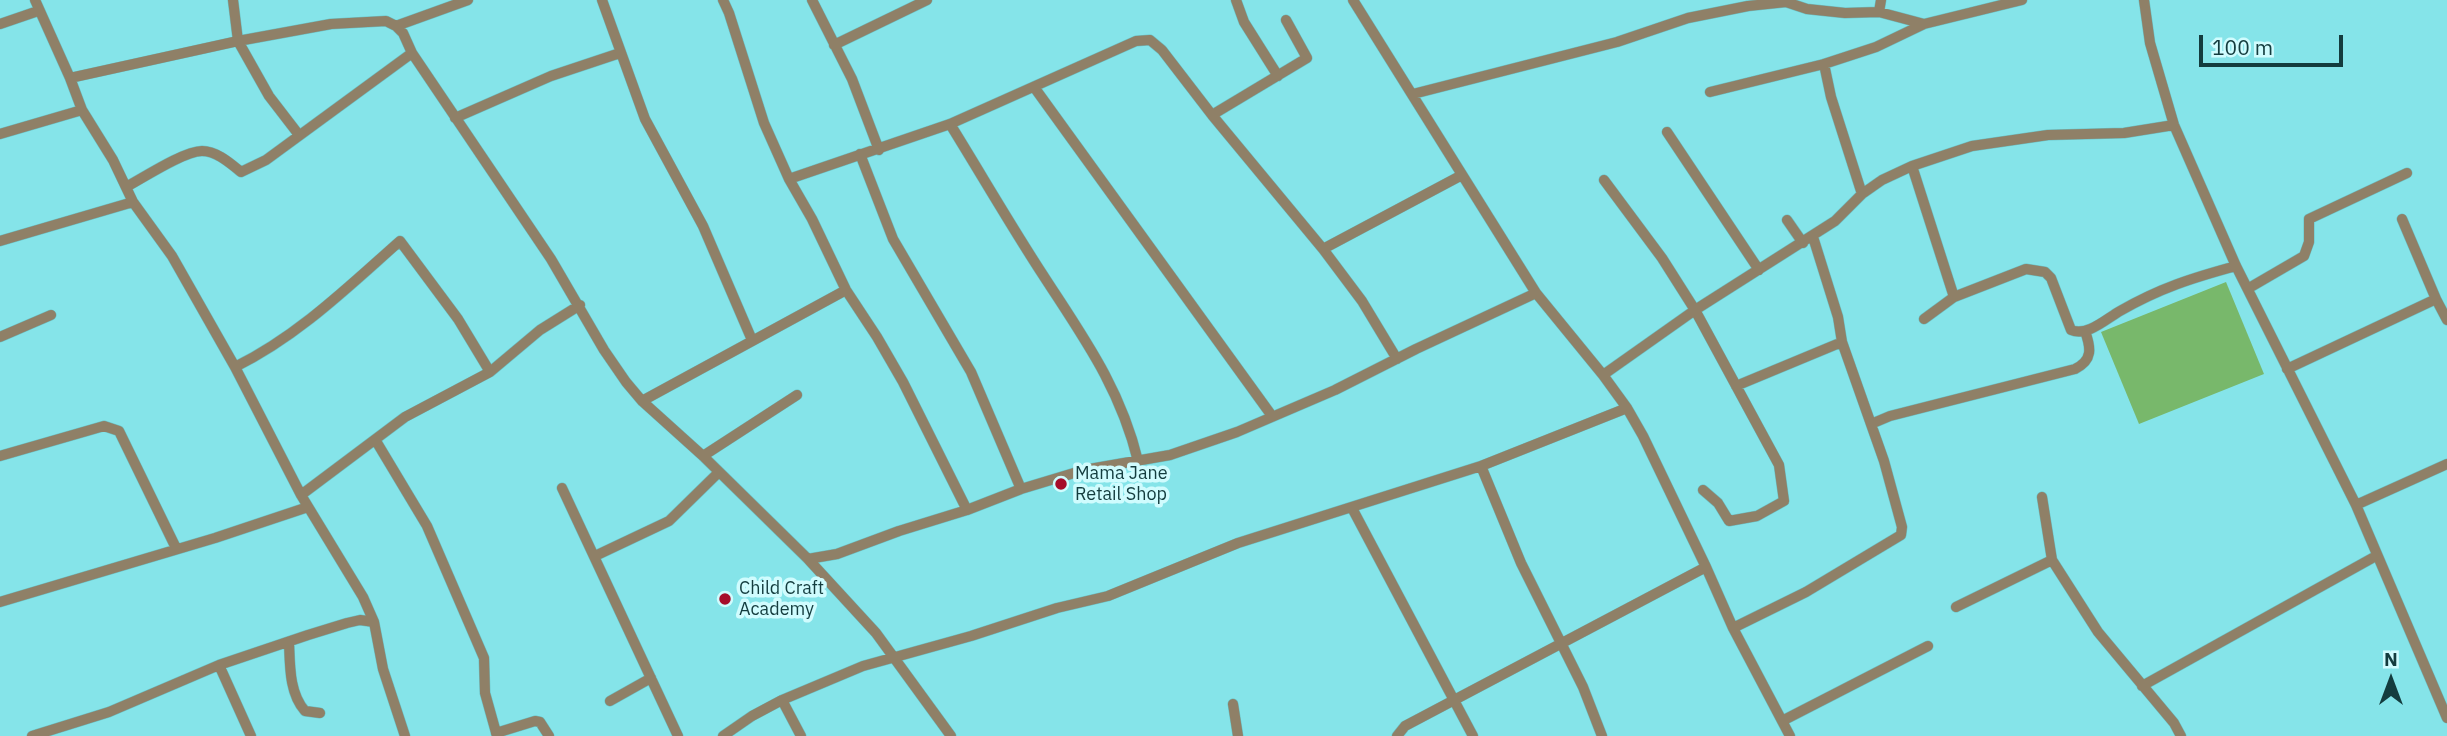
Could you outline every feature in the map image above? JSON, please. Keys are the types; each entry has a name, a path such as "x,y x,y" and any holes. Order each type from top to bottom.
{"street":[{"path":"233,0 238,40 270,96 299,135"},
{"path":"396,26 468,0"},
{"path":"602,0 645,118 703,226 752,340"},
{"path":"723,0 764,123 789,178 846,290 902,382 967,510"},
{"path":"812,0 852,79 879,150"},
{"path":"834,45 927,0"},
{"path":"1236,0 1244,22 1278,76"},
{"path":"1368,0 1354,2 1536,293 1627,408 1643,436 1733,628 1790,736"},
{"path":"1879,12 1881,0"},
{"path":"1710,92 1824,64 1876,47 1924,24 1986,4 2022,0"},
{"path":"2144,0 2150,43 2174,125 2236,266 2356,505 2447,718"},
{"path":"1413,94 1617,42 1688,18 1748,6 1786,1 1807,9 1845,13 1879,12 1924,24"},
{"path":"0,24 37,5 71,78 82,110 113,160 133,202 172,256 235,367 301,495 363,597 374,622 383,669 405,736"},
{"path":"1212,115 1307,58 1286,20"},
{"path":"71,78 238,40 331,24 386,21 396,26 580,305 604,350 642,401 703,456 808,559 876,633 951,736"},
{"path":"789,178 950,124 1136,41 1150,40 1162,50 1323,249 1362,300 1397,359"},
{"path":"126,187 181,158 203,151 221,157 242,172 266,160 412,53"},
{"path":"455,118 551,76 620,53"},
{"path":"1824,64 1831,97 1862,194"},
{"path":"1034,87 1272,416"},
{"path":"0,134 82,110"},
{"path":"950,124 1044,276 1065,305 1116,393 1138,461"},
{"path":"1603,375 1695,310 1813,237 1843,215 1862,194 1882,180 1912,166 1972,146 2048,135 2124,133 2174,125"},
{"path":"1667,132 1759,270"},
{"path":"860,154 893,239 971,372 1021,489"},
{"path":"1912,166 1954,297"},
{"path":"2249,289 2304,256 2309,242 2309,219 2407,173"},
{"path":"1323,249 1462,176"},
{"path":"1604,180 1662,258 1695,310 1779,465 1784,501 1757,516 1729,521 1718,503 1703,490"},
{"path":"0,241 133,202"},
{"path":"2402,219 2447,320"},
{"path":"1787,220 1803,243"},
{"path":"1733,628 1806,592 1901,535 1902,527 1871,424 1842,342 1838,317 1813,237"},
{"path":"235,367 276,345 324,308 400,241 458,319 490,372"},
{"path":"1924,319 1954,297 2026,269 2045,272 2051,278 2071,330 2085,331 2150,293 2236,266"},
{"path":"642,401 846,290"},
{"path":"808,559 836,554 1021,489 1084,470 1170,455 1237,432 1335,390 1536,293"},
{"path":"2287,369 2436,299"},
{"path":"301,495 405,417 490,372 540,330 580,305"},
{"path":"0,337 51,315"},
{"path":"1871,424 1890,416 2075,369 2084,365 2091,348 2085,331"},
{"path":"1736,386 1842,342"},
{"path":"703,456 797,395"},
{"path":"723,736 782,700 863,666 971,636 1057,608 1108,596 1238,543 1481,466 1627,408"},
{"path":"0,456 104,426 112,427 118,431 176,548"},
{"path":"376,441 428,526 484,658 485,693 496,734 535,721 540,722 549,736"},
{"path":"2356,505 2447,464"},
{"path":"1481,466 1521,563 1583,687 1602,736"},
{"path":"595,556 669,521 718,473"},
{"path":"562,488 678,736"},
{"path":"2042,497 2052,560 2098,632 2174,723 2181,736"},
{"path":"0,602 215,538 308,507"},
{"path":"1352,509 1473,736"},
{"path":"2142,686 2376,556"},
{"path":"1956,607 2052,560"},
{"path":"1397,736 1405,726 1454,699 1706,567"},
{"path":"32,736 109,712 219,666 289,642 347,623 360,620 374,622"},
{"path":"289,642 292,684 297,702 304,711 320,713"},
{"path":"1782,721 1928,646"},
{"path":"219,666 251,736"},
{"path":"610,701 651,678"},
{"path":"782,700 801,736"},
{"path":"1233,704 1238,736"}],"green space":[{"path":"2226,282 2264,374 2139,424 2101,332"}],"place":[{"name":"Mama Jane Retail Shop","path":"1061,484"},
{"name":"Child Craft Academy","path":"725,599"}]}
